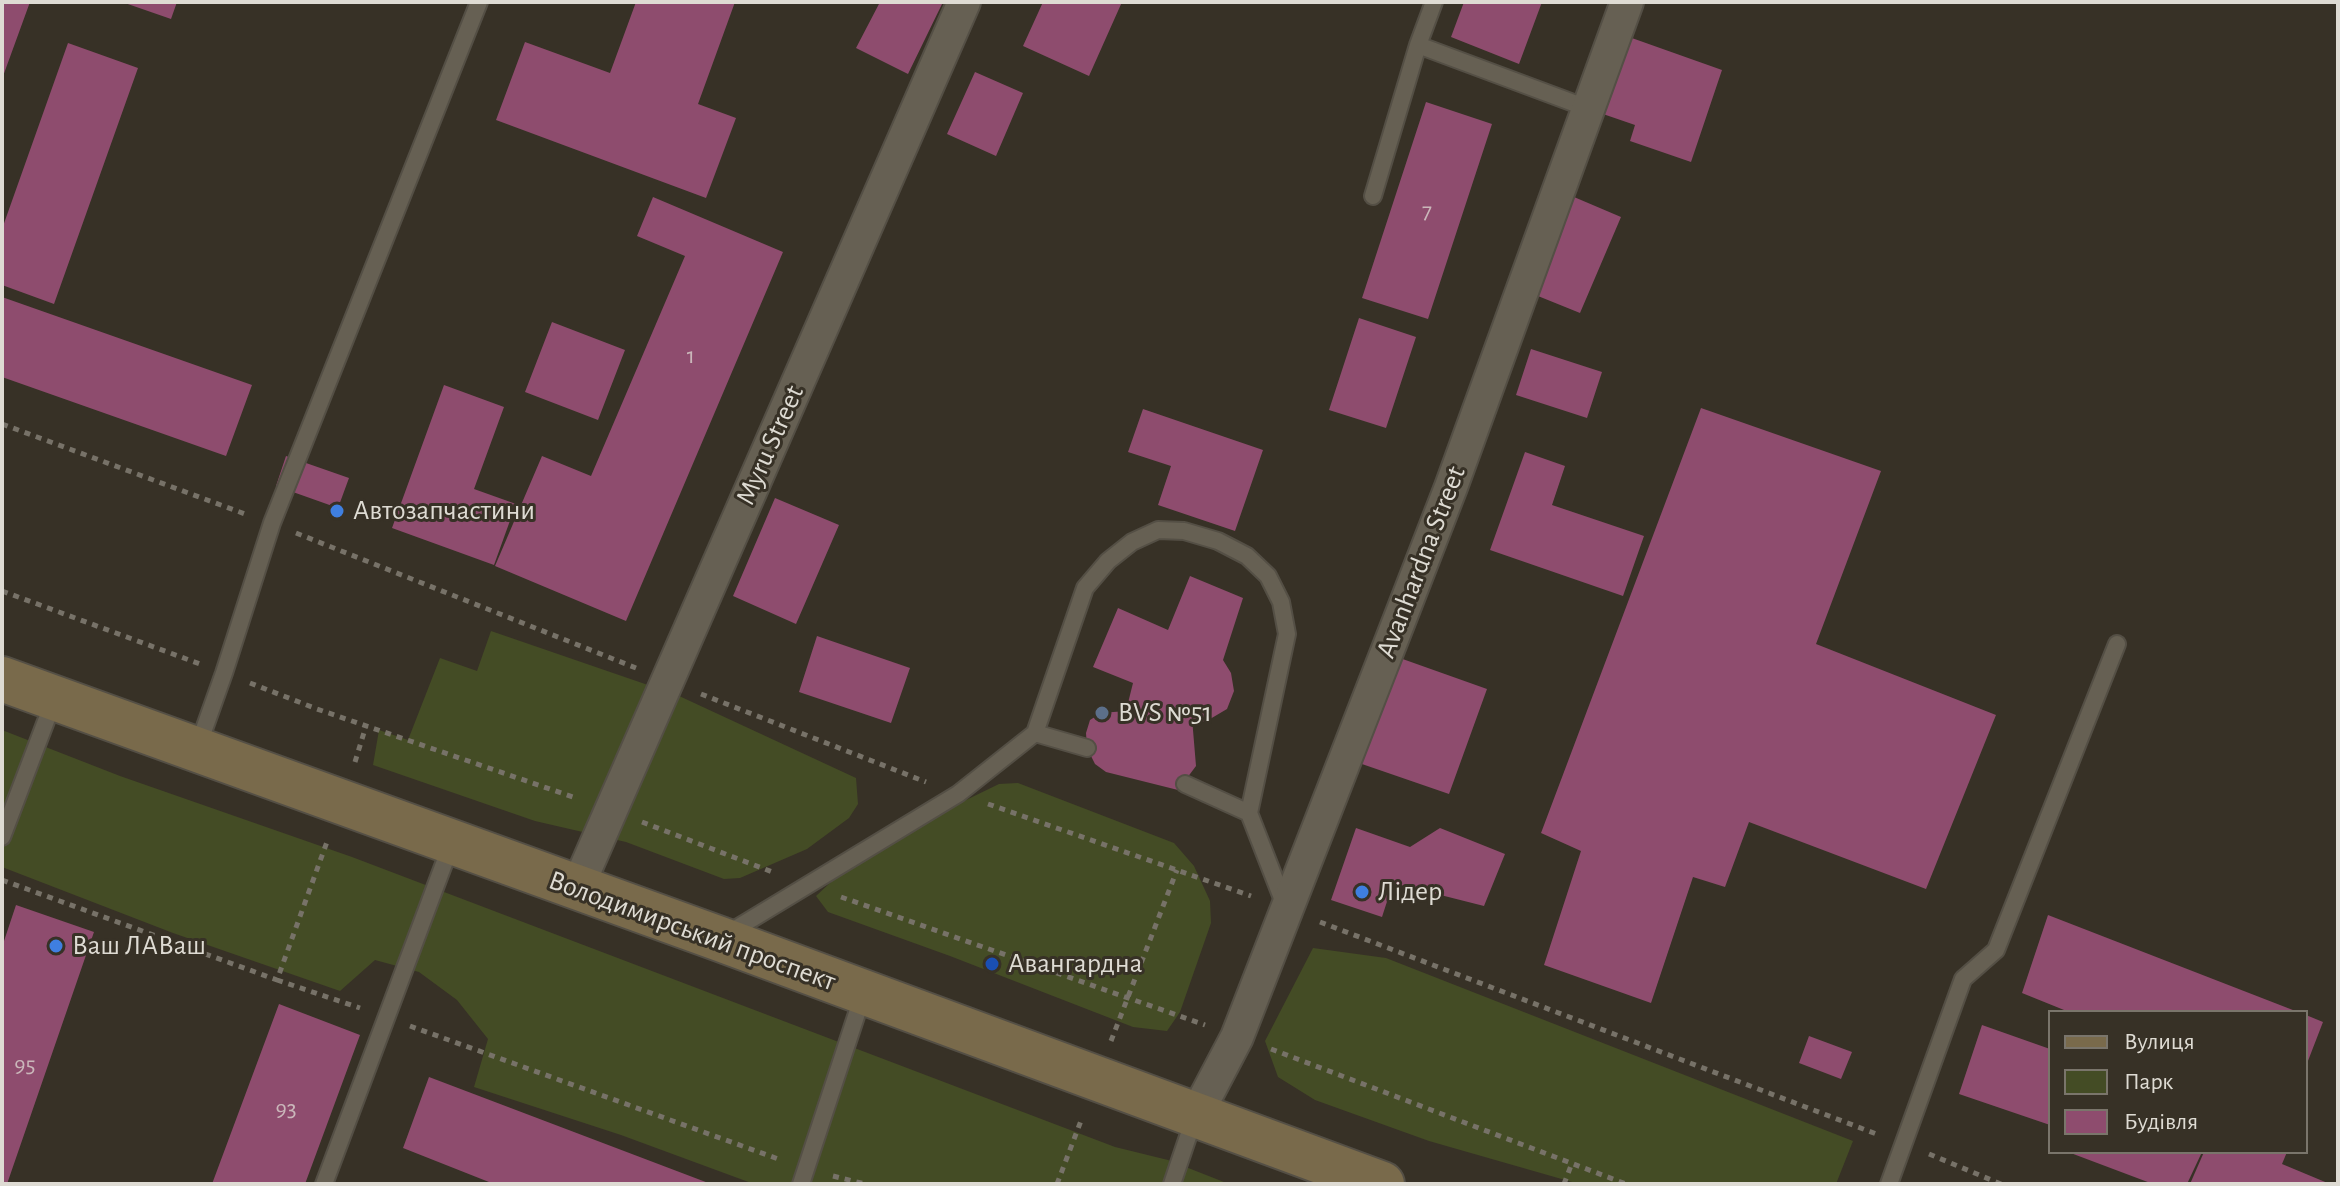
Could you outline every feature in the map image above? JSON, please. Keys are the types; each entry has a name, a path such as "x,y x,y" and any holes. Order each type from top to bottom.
{"main road":[{"name":"Володимирський проспект","path":"2,679 720,939 1382,1184"}],"street":[{"name":"Myru Street","path":"577,888 964,2"},
{"name":"Avanhardna Street","path":"1196,1115 1237,1037 1451,487 1627,2"}],"lane":[{"path":"197,750 272,523 479,2"},
{"path":"1373,196 1434,2"},
{"path":"1418,45 1587,108"},
{"path":"720,939 958,794 1035,733 1085,588 1108,561 1132,542 1158,530 1184,531 1218,541 1247,556 1268,576 1281,602 1287,634 1249,813 1287,909"},
{"path":"1889,1184 1963,979 1996,950 2117,644"},
{"path":"2,837 54,699"},
{"path":"1035,733 1087,748"},
{"path":"1185,784 1249,813"},
{"path":"324,1184 452,843"},
{"path":"804,1176 864,994"},
{"path":"1172,1184 1196,1115"}],"path":[{"path":"2,424 272,523 958,794 1287,909 1982,1174 2001,1184"},
{"path":"277,980 366,726"},
{"path":"1057,1184 1177,870"},
{"path":"2,880 385,1017 804,1176 865,1184"},
{"path":"1564,1184 1572,1163"}],"green space":[{"path":"491,631 677,695 856,778 858,804 849,818 807,849 740,878 724,879 626,842 535,821 373,765 379,730 408,740 440,658 477,671"},
{"path":"2,730 120,776 352,857 1115,1147 1168,1160 1229,1184 754,1184 621,1135 474,1087 488,1039 457,1000 419,972 375,960 340,991 173,933 2,867"},
{"path":"1018,783 1174,843 1194,866 1210,901 1211,923 1180,1012 1167,1031 1133,1027 828,912 816,896 832,881 925,820 999,784"},
{"path":"1313,948 1386,958 1853,1141 1836,1184 1579,1184 1429,1141 1315,1100 1278,1077 1265,1041"}],"building":[{"path":"2,2 30,2 2,79"},
{"path":"122,2 177,2 171,19"},
{"path":"636,2 735,2 698,104 736,118 706,198 496,120 525,42 610,73"},
{"path":"880,2 943,2 908,74 856,48"},
{"path":"1043,2 1122,2 1089,76 1023,46"},
{"path":"1464,2 1542,2 1519,64 1451,37"},
{"path":"1629,37 1722,70 1691,162 1630,141 1635,125 1603,114"},
{"path":"68,43 138,68 54,304 2,285 2,229"},
{"path":"975,72 1023,93 996,156 947,134"},
{"path":"1426,102 1492,124 1428,319 1362,298"},
{"path":"653,197 783,252 626,621 495,566 542,456 591,476 685,256 637,236"},
{"path":"1574,197 1621,217 1580,313 1533,294"},
{"path":"2,297 252,385 226,456 2,377"},
{"path":"1359,318 1416,337 1386,428 1329,410"},
{"path":"552,322 625,350 598,420 525,392"},
{"path":"1531,349 1602,372 1587,418 1516,395"},
{"path":"444,385 504,407 474,489 516,504 494,565 392,528"},
{"path":"1701,408 1881,471 1816,644 1996,715 1926,889 1749,822 1725,887 1693,877 1651,1003 1544,965 1581,851 1541,833"},
{"path":"1143,409 1263,450 1235,531 1158,505 1171,466 1128,452"},
{"path":"1525,452 1565,466 1552,505 1644,536 1623,596 1490,550"},
{"path":"286,456 349,478 338,508 276,486"},
{"path":"775,498 839,525 796,624 733,596"},
{"path":"1190,576 1243,598 1223,660 1231,673 1234,691 1227,709 1205,722 1192,718 1196,766 1178,790 1106,772 1095,764 1087,748 1086,733 1090,720 1101,713 1126,711 1133,683 1093,667 1118,608 1168,630"},
{"path":"817,636 910,668 891,723 799,692"},
{"path":"1397,657 1487,689 1449,794 1359,763"},
{"path":"1356,828 1410,847 1440,828 1505,854 1484,906 1393,883 1382,917 1331,900"},
{"path":"16,905 94,932 7,1184 2,1184 2,947"},
{"path":"2048,915 2293,1010 2064,1010 2022,993"},
{"path":"279,1004 360,1035 305,1184 212,1184"},
{"path":"2308,1016 2323,1022 2308,1061"},
{"path":"1982,1025 2048,1048 2048,1124 1959,1094"},
{"path":"1809,1036 1852,1052 1841,1079 1799,1063"},
{"path":"429,1077 711,1184 494,1184 403,1148"},
{"path":"2073,1154 2201,1154 2187,1184 2153,1184"},
{"path":"2203,1154 2286,1154 2282,1164 2330,1184 2190,1184"}],"place":[{"name":"Автозапчастини","path":"337,511"},
{"name":"BVS №51","path":"1102,713"},
{"name":"Лідер","path":"1362,892"},
{"name":"Ваш ЛАВаш","path":"56,946"},
{"name":"Авангардна","path":"992,964"}]}
